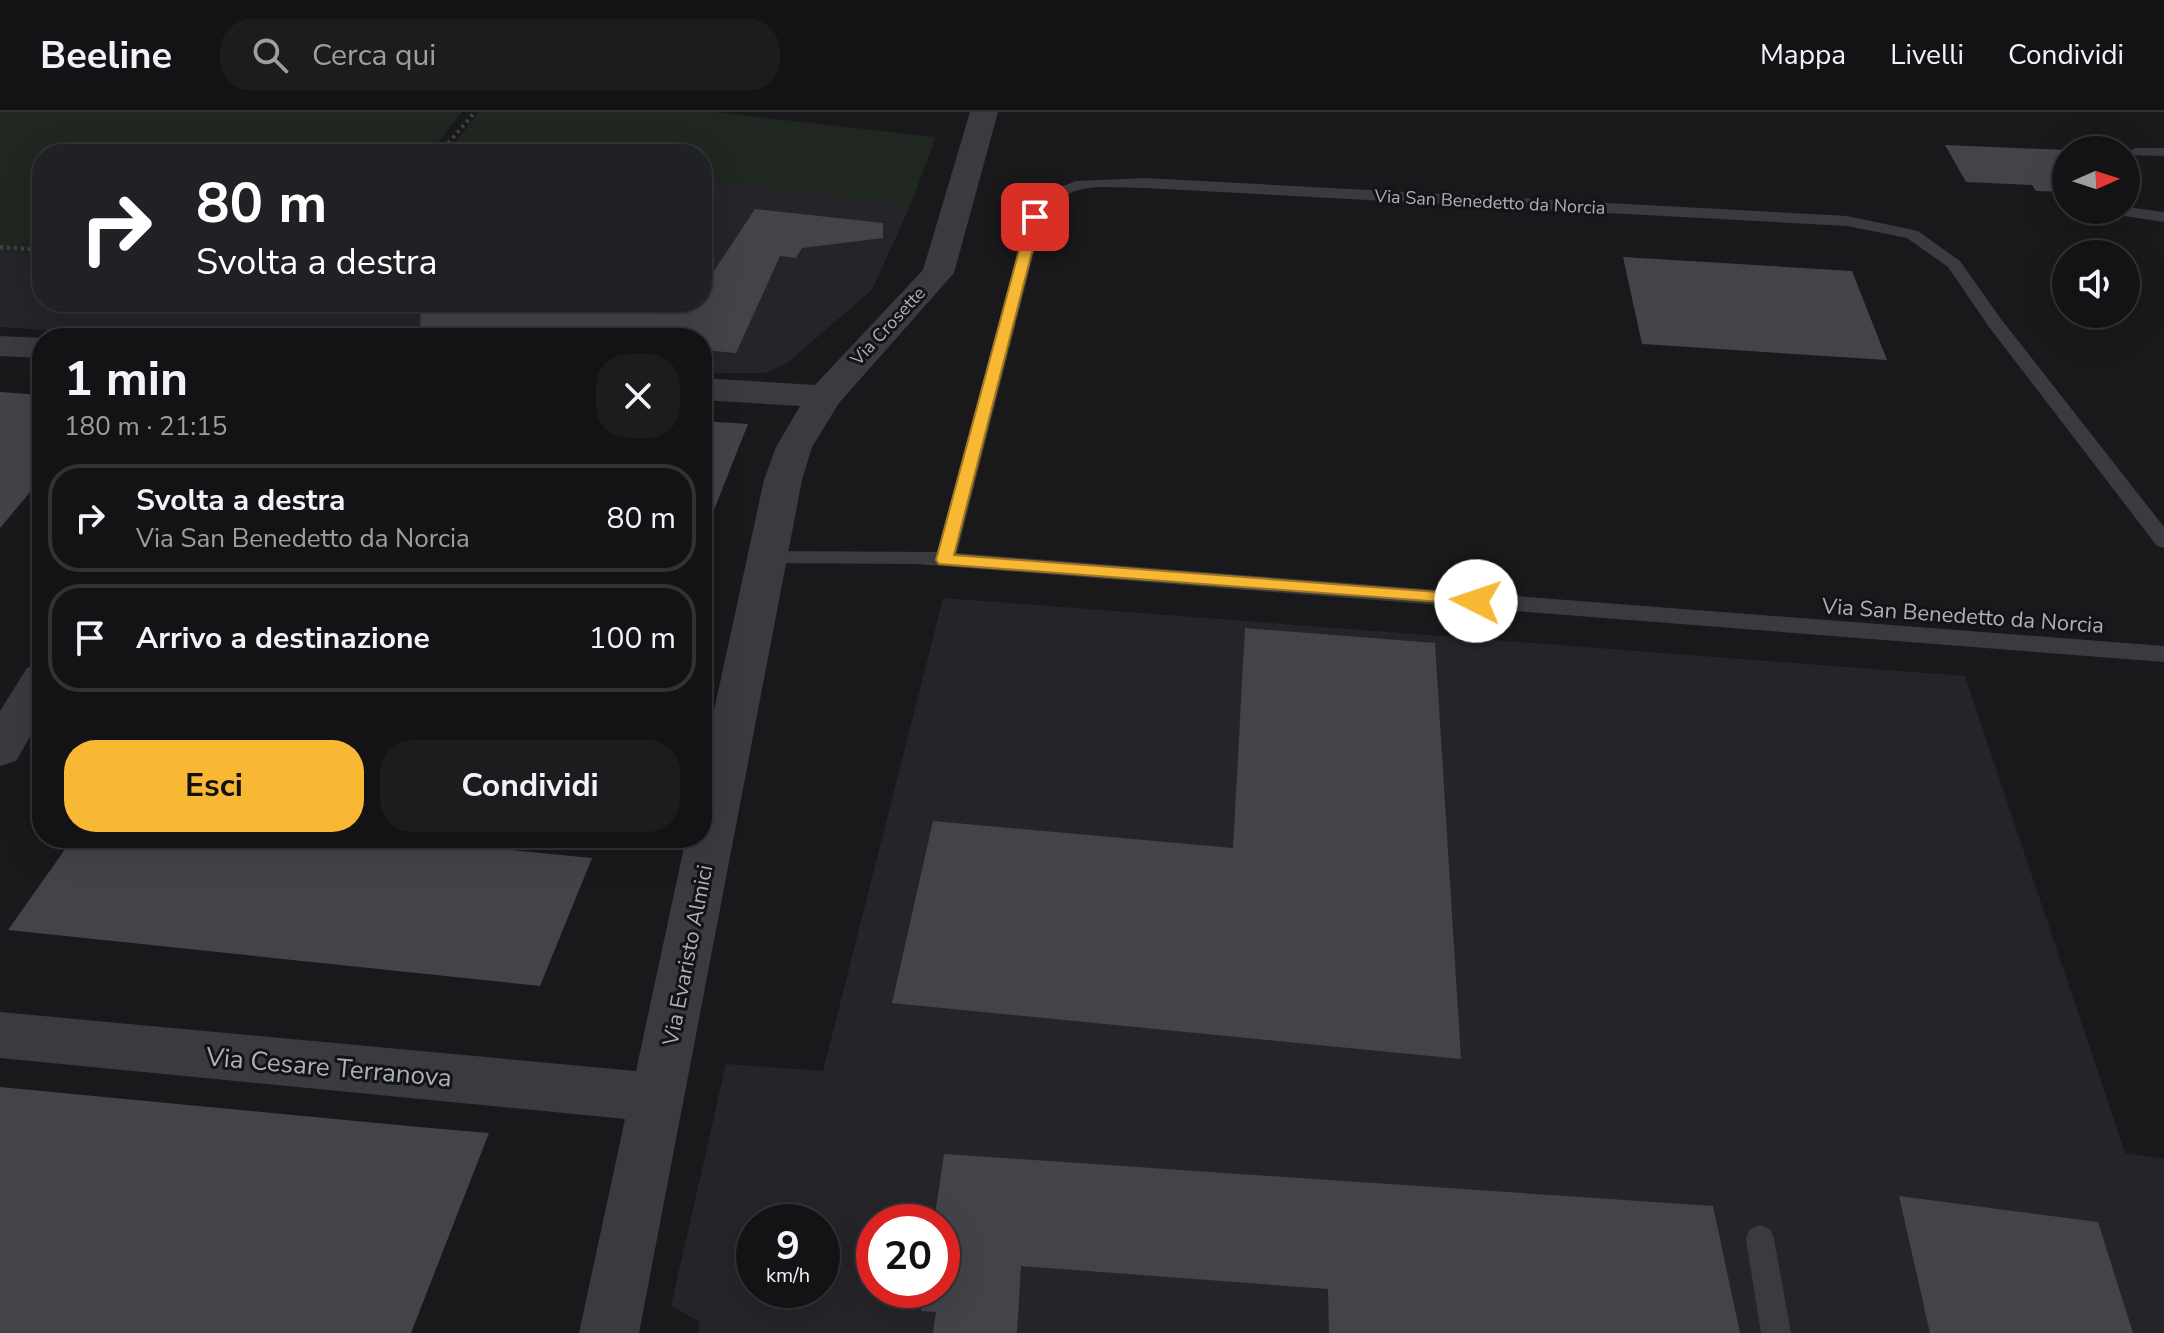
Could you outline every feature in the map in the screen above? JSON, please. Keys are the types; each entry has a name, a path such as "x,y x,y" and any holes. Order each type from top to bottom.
{"street":[{"name":"Via Crosette","path":"824,397 938,273 984,112"},
{"path":"0,346 32,348"},
{"path":"712,390 824,397"},
{"name":"Via Evaristo Almici","path":"712,828 775,509 794,447 824,397"},
{"path":"0,749 32,696"},
{"name":"Via Evaristo Almici","path":"609,1333 708,848"},
{"name":"Via Cesare Terranova","path":"0,1035 658,1098"}],"lane":[{"path":"2140,152 2164,152"},
{"name":"Via San Benedetto da Norcia","path":"945,560 1035,217 1050,196 1081,184 1129,183 1847,221 1912,234 1954,264 1995,323 2164,541"},
{"path":"2140,213 2164,217"},
{"name":"Via San Benedetto da Norcia","path":"766,558 945,560 2164,654"},
{"path":"1760,1239 1776,1333"}],"path":[{"path":"448,144 475,112"},
{"path":"0,247 32,249"}],"shaded area":[{"path":"0,112 462,112 437,144 32,144 32,253 0,251"},
{"path":"479,112 713,112 936,137 910,206 712,180 712,144 453,144"},
{"path":"712,180 910,206 872,290 787,363 765,373 712,373 712,328 0,327 0,251 32,253 32,312 712,312"},
{"path":"943,598 1965,676 2125,1153 2164,1159 2164,1333 698,1333 700,1322 671,1306 726,1064 823,1071"}],"building":[{"path":"1945,145 2052,149 2052,192 2036,191 2032,185 1966,182"},
{"path":"755,209 883,223 883,238 802,248 796,258 780,256 736,353 712,351 712,328 420,328 421,312 712,312 712,274"},
{"path":"1623,257 1852,271 1887,360 1642,344"},
{"path":"0,392 32,394 32,490 0,528"},
{"path":"712,422 748,424 712,515"},
{"path":"1245,628 1435,643 1461,1059 892,1003 933,821 1233,848"},
{"path":"66,848 490,848 592,858 540,986 8,930"},
{"path":"0,1087 489,1133 411,1333 0,1333"},
{"path":"944,1154 1713,1206 1740,1333 1329,1333 1328,1289 1021,1266 1017,1333 933,1333 936,1312 921,1311 921,1308 960,1308 960,1204 937,1204"},
{"path":"1899,1196 2098,1222 2133,1333 1930,1333"}],"route":[{"path":"1035,217 945,560 1476,601"}]}
